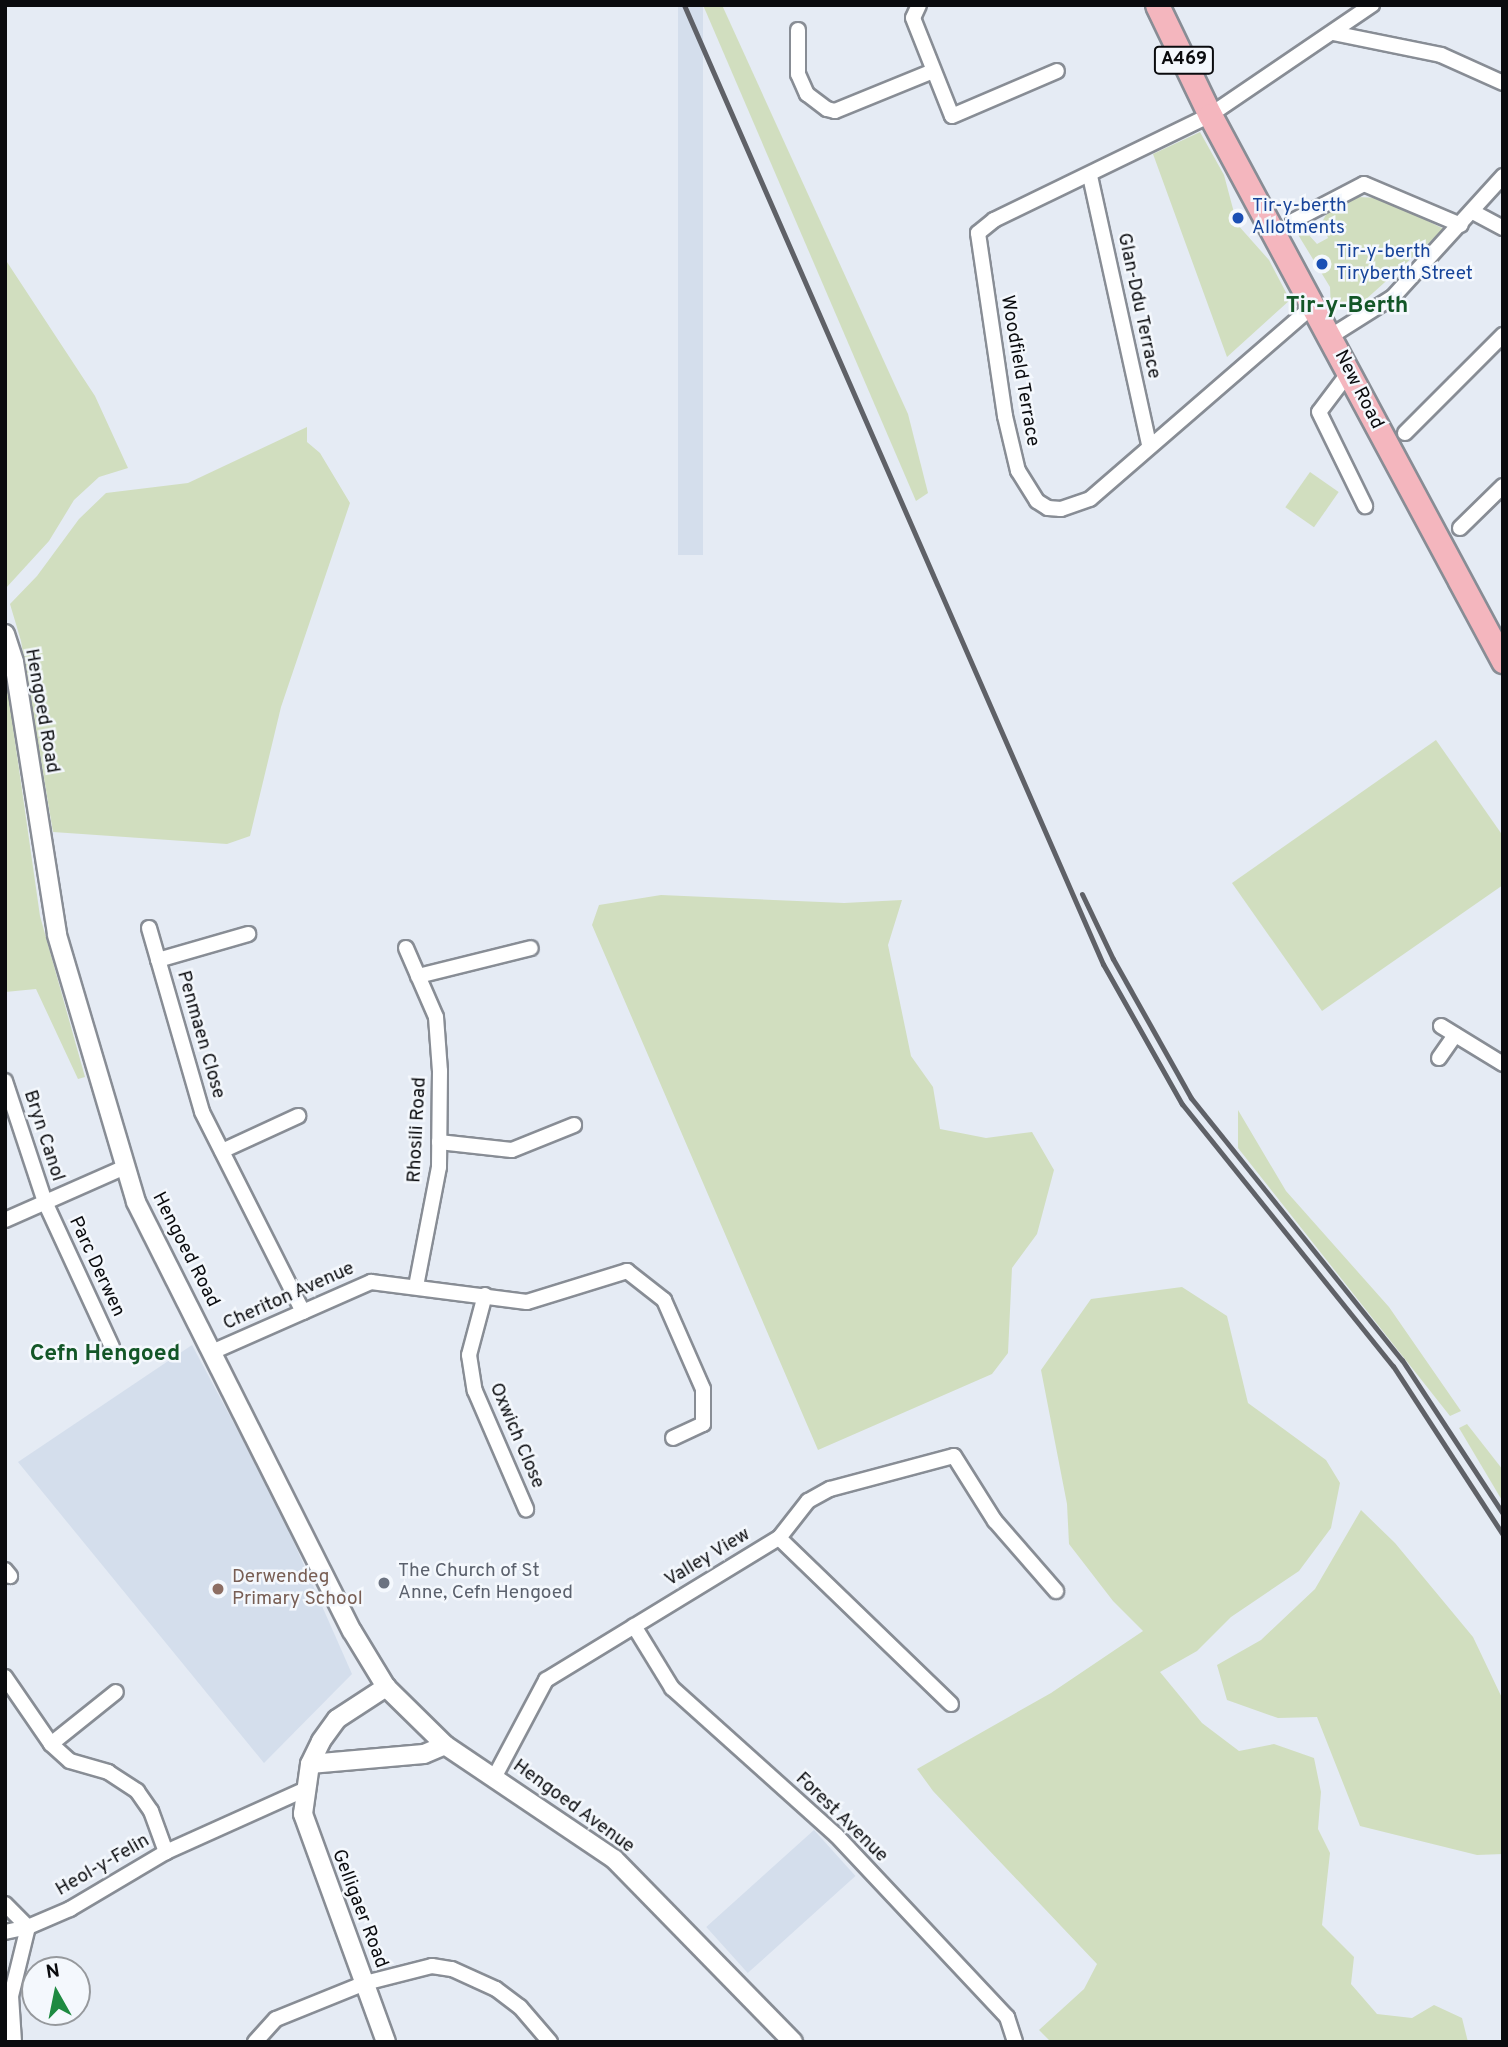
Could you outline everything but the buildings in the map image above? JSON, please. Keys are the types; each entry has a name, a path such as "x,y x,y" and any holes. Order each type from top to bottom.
{"main road":[{"name":"New Road","path":"1157,5 1210,115 1331,336 1503,661"}],"street":[{"path":"919,5 913,18 952,116 1057,71"},
{"name":"Woodfield Terrace","path":"1314,305 1149,445 1090,499 1061,509 1048,508 1025,487 1005,416 978,233 994,220 1090,176 1210,115 1372,5"},
{"path":"798,30 794,59 798,74 807,94 827,109 835,111 933,71"},
{"path":"1333,33 1441,55 1503,83"},
{"name":"Glan-Ddu Terrace","path":"1090,176 1149,445"},
{"path":"1331,336 1393,297 1503,176"},
{"path":"1293,221 1364,184 1461,225"},
{"path":"1473,212 1503,228"},
{"path":"1405,433 1503,335"},
{"path":"1350,372 1319,412 1365,506"},
{"path":"1461,528 1503,486"},
{"name":"Hengoed Road","path":"5,634 14,662 57,935 136,1202 352,1631 386,1687 445,1745"},
{"name":"Penmaen Close","path":"149,928 202,1112 303,1312"},
{"path":"158,960 248,934"},
{"name":"Rhosili Road","path":"406,948 436,1017 439,1167 415,1287"},
{"path":"418,976 531,948"},
{"path":"1441,1026 1503,1065"},
{"path":"1439,1058 1455,1035"},
{"name":"Bryn Canol","path":"5,1081 45,1202"},
{"path":"222,1151 298,1116"},
{"path":"439,1142 512,1150 574,1125"},
{"path":"5,1220 125,1167"},
{"name":"Parc Derwen","path":"45,1202 112,1347"},
{"name":"Cheriton Avenue","path":"212,1352 371,1282 527,1302 627,1271 664,1300 702,1389 703,1424 673,1438"},
{"name":"Oxwich Close","path":"485,1295 469,1355 475,1391 526,1509"},
{"path":"779,1538 808,1501 830,1489 954,1457 995,1521 1056,1591"},
{"name":"Valley View","path":"495,1776 546,1680 779,1538 951,1704"},
{"name":"Forest Avenue","path":"634,1626 672,1688 836,1835 1007,2017 1015,2042"},
{"path":"5,1677 51,1744 70,1761 108,1772 137,1791 151,1811 166,1852"},
{"name":"Gelligaer Road","path":"386,1687 337,1719 310,1764 304,1790 309,1836 386,2042"},
{"path":"51,1744 116,1692"},
{"path":"310,1764 424,1754 445,1745"},
{"name":"Hengoed Avenue","path":"445,1745 614,1858 793,2042"},
{"name":"Heol-y-Felin","path":"5,1932 28,1927 70,1909 166,1852 304,1790"},
{"path":"5,1905 28,1927 11,1997 14,2042"},
{"path":"255,2042 276,2019 365,1983 419,1968 452,1969 496,1989 520,2007 550,2042"}],"shaded area":[{"path":"678,5 703,5 703,555 678,555"},
{"name":"Derwendeg Primary School","path":"192,1345 277,1504 352,1674 264,1763 18,1462"},
{"path":"814,1830 855,1876 748,1973 706,1927"}],"green space":[{"path":"703,5 722,5 908,414 928,493 916,501"},
{"path":"1200,132 1224,175 1237,224 1269,260 1290,300 1227,357 1153,154"},
{"path":"1358,197 1381,198 1444,229 1364,301 1331,309 1330,287 1297,233 1308,234 1317,244 1328,238 1322,222 1328,211"},
{"path":"5,259 95,396 128,468 99,477 74,500 49,541 6,588"},
{"path":"307,427 307,442 320,453 350,503 281,707 250,836 227,844 53,832 21,641 10,604 37,576 79,519 106,493 188,483"},
{"path":"1310,472 1339,492 1314,527 1285,507"},
{"path":"5,671 40,916 85,1077 78,1079 36,989 5,992"},
{"path":"1436,740 1503,836 1503,885 1322,1011 1232,883"},
{"path":"661,895 844,903 902,900 888,945 911,1056 933,1087 940,1129 986,1138 1032,1132 1054,1170 1037,1234 1012,1268 1008,1353 992,1374 818,1450 592,925 599,905"},
{"path":"1238,1110 1286,1191 1389,1307 1461,1411 1450,1416 1238,1148"},
{"path":"1182,1287 1227,1316 1248,1403 1326,1460 1340,1483 1331,1528 1299,1571 1231,1617 1197,1651 1160,1672 1202,1723 1239,1751 1274,1744 1314,1758 1321,1792 1318,1829 1330,1853 1322,1925 1354,1957 1351,1984 1377,2014 1412,2018 1434,2005 1462,2018 1468,2042 1051,2042 1039,2030 1084,1989 1097,1964 933,1791 917,1769 1051,1693 1143,1631 1113,1601 1069,1544 1067,1504 1041,1370 1091,1299"},
{"path":"1467,1424 1503,1470 1503,1502 1459,1428"},
{"path":"1361,1510 1395,1543 1473,1637 1503,1700 1503,1854 1477,1855 1360,1826 1317,1717 1278,1718 1227,1700 1217,1665 1261,1640 1315,1589"}],"railway":[{"path":"684,5 1103,964 1182,1104 1393,1366 1503,1535"},
{"path":"1082,894 1113,959 1191,1098 1402,1360 1503,1514"}],"place":[{"name":"Tir-y-berth Allotments","path":"1238,218"},
{"name":"Tir-y-berth Tiryberth Street","path":"1322,264"},
{"name":"The Church of St Anne, Cefn Hengoed","path":"384,1583"},
{"name":"Derwendeg Primary School","path":"218,1589"}],"district":[{"name":"Tir-y-Berth","path":"1347,307"},
{"name":"Cefn Hengoed","path":"105,1355"}]}
